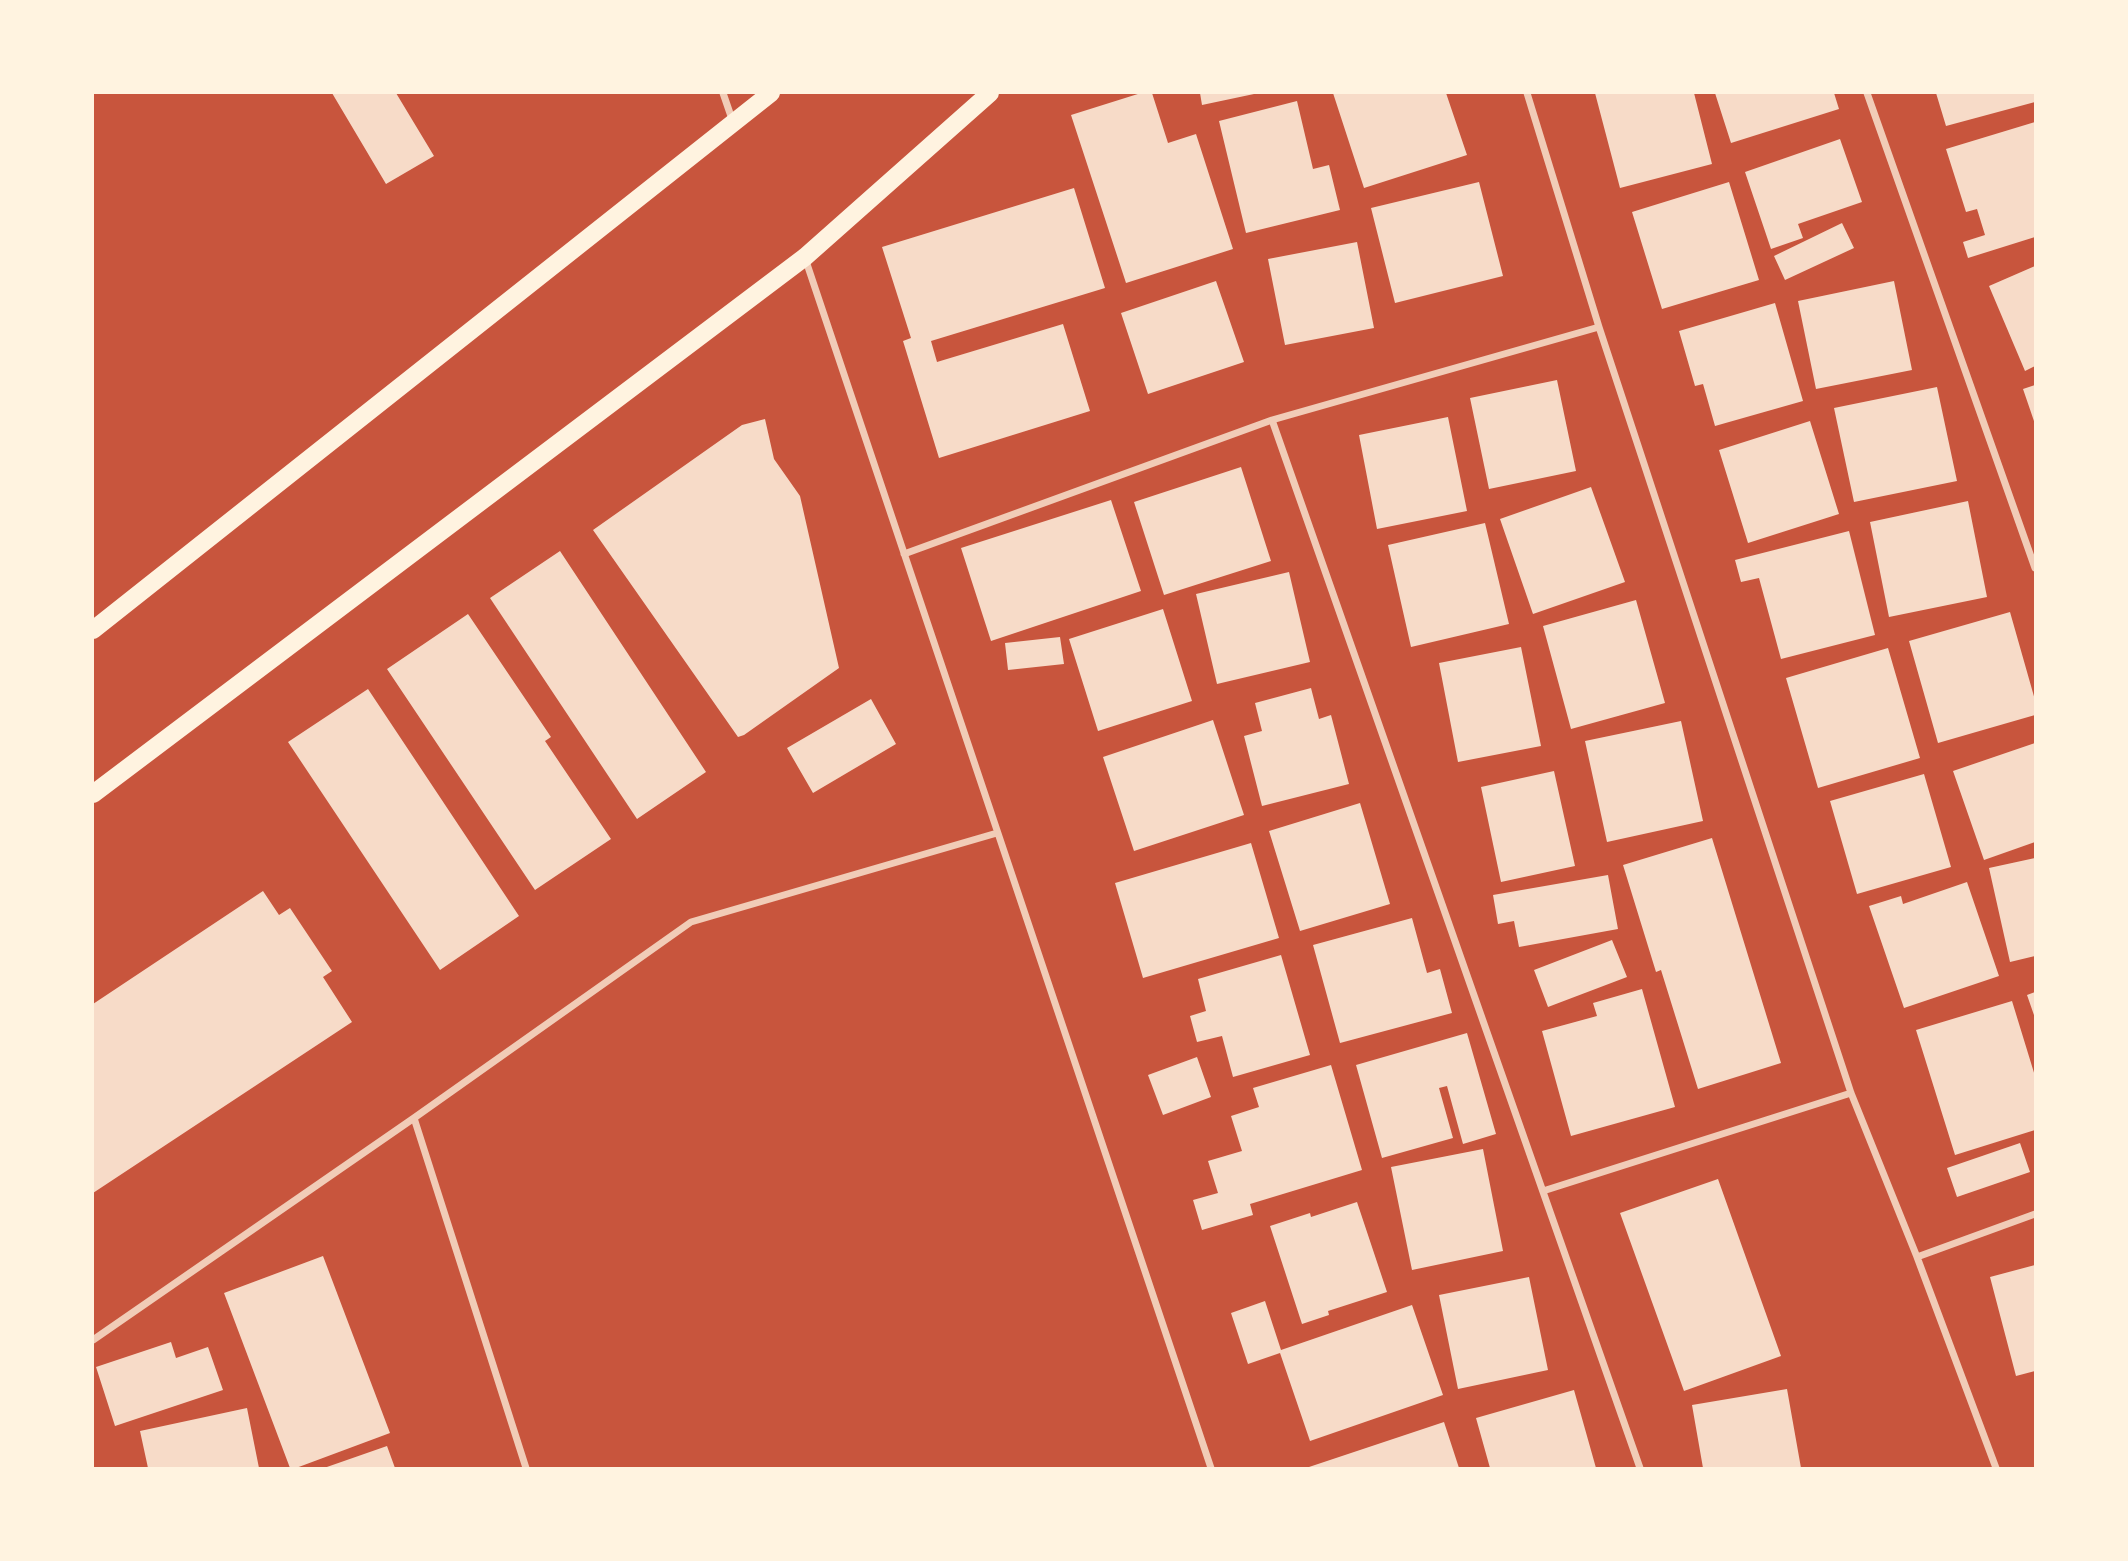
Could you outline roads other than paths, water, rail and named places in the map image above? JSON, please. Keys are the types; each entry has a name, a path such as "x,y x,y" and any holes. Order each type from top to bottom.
{"main road":[{"path":"93,630 771,93"},
{"path":"93,794 805,257 990,93"}],"street":[{"path":"723,93 733,123"},
{"path":"1527,93 1600,327 1851,1093 1917,1257 1996,1468"},
{"path":"1867,93 2035,568"},
{"path":"805,257 1211,1468"},
{"path":"904,554 1272,420 1600,327"},
{"path":"1272,420 1640,1468"},
{"path":"93,1340 691,922 997,833"},
{"path":"1543,1191 1851,1093"},
{"path":"414,1118 526,1468"},
{"path":"1917,1257 2035,1214"}]}
